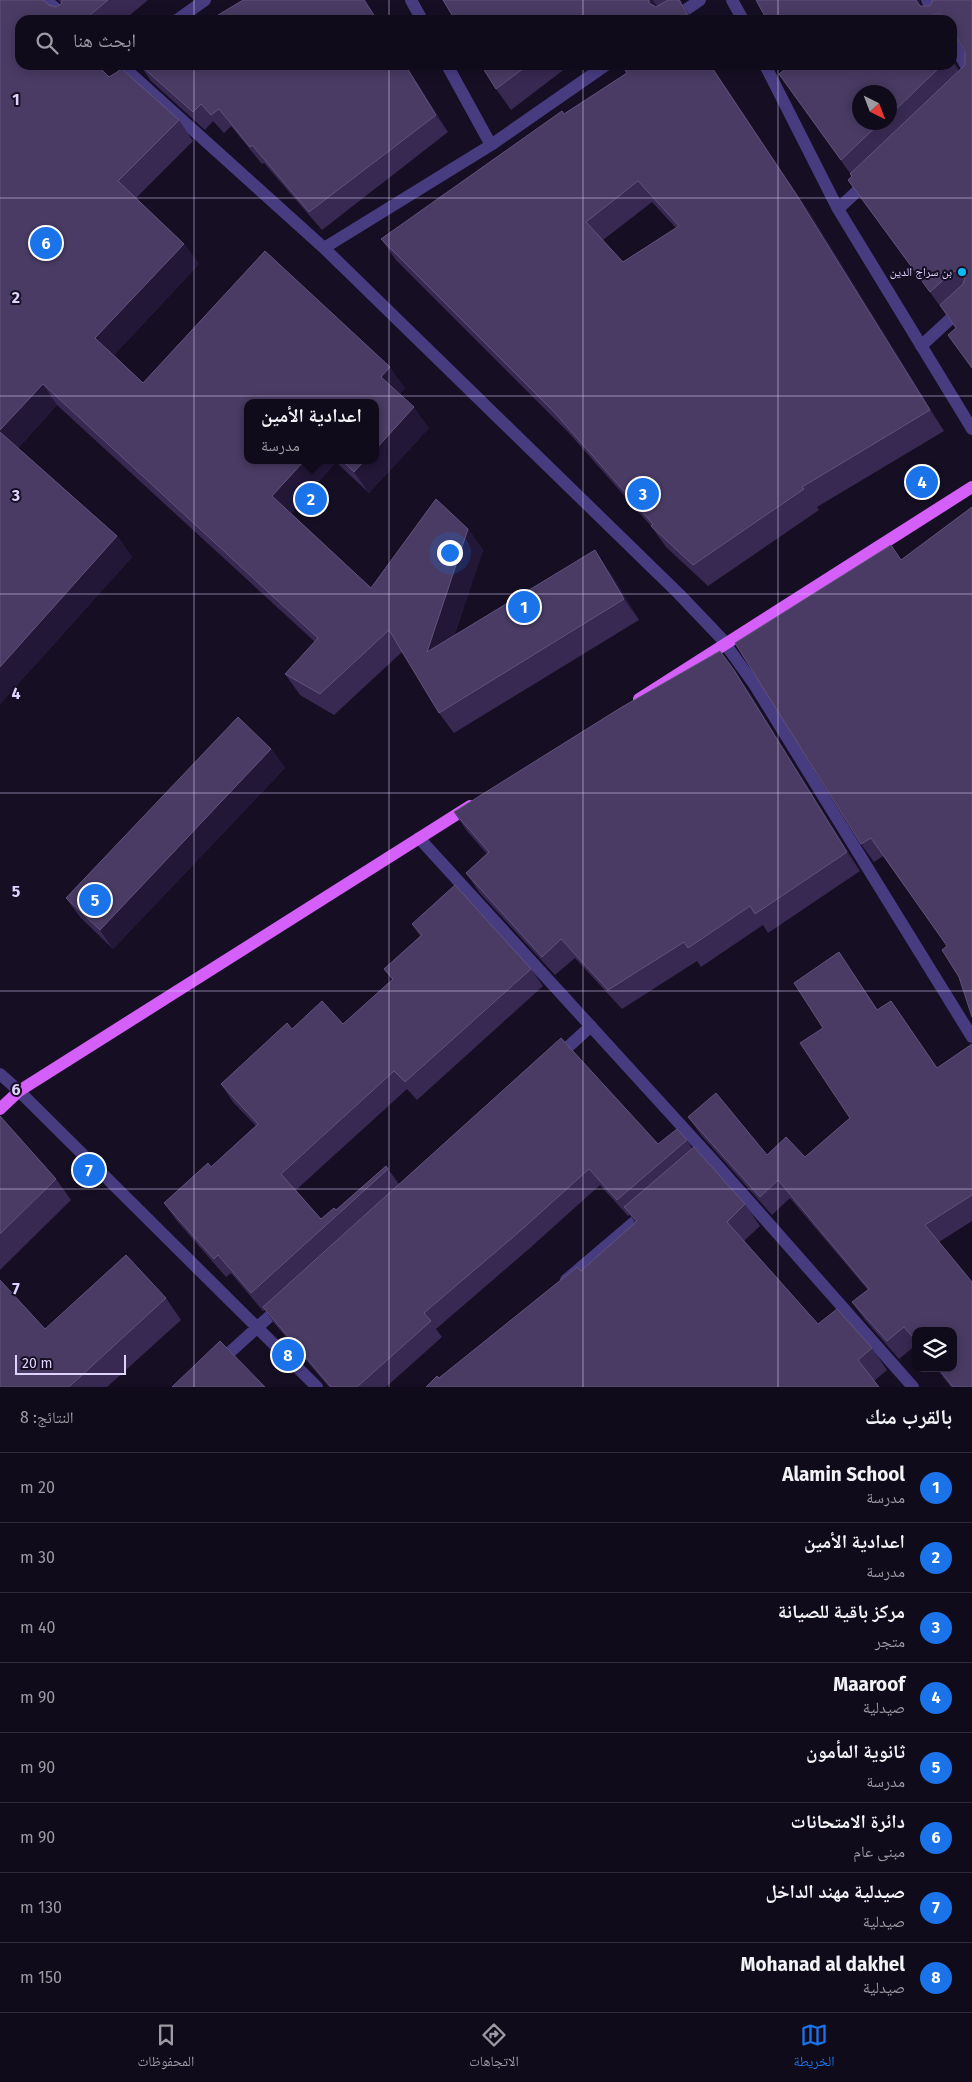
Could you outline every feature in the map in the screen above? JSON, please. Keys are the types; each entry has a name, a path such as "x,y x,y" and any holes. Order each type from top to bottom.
{"main road":[{"path":"626,707 972,487"},
{"path":"0,1109 20,1091 477,801"}],"street":[{"path":"46,0 63,15"},
{"path":"184,15 205,0"},
{"path":"411,0 419,15"},
{"path":"678,15 700,0"},
{"path":"732,0 740,15"},
{"path":"927,0 936,15"},
{"path":"957,50 972,76"},
{"path":"127,70 324,248 679,594 725,644 754,684 972,1037"},
{"path":"450,70 490,145"},
{"path":"324,248 490,145 599,70"},
{"path":"768,70 838,210 972,429"},
{"path":"838,210 880,170"},
{"path":"922,346 972,299"},
{"path":"419,838 591,1026 706,1160 913,1387"},
{"path":"547,1066 591,1026"},
{"path":"0,1074 20,1091 317,1387"},
{"path":"553,1291 658,1202"},
{"path":"206,1374 287,1300"}],"building":[{"path":"0,0 43,0 49,5 56,7 61,4 62,0 108,0 90,15 15,15 15,70 102,70 109,77 123,70 179,120 118,181 184,244 95,338 143,383 265,251 390,367 381,377 414,407 379,446 379,399 244,399 244,464 301,464 272,496 371,588 436,499 468,529 427,652 595,550 624,599 439,713 389,630 320,694 285,674 318,638 43,384 0,430"},
{"path":"243,0 364,0 374,15 218,15"},
{"path":"443,0 649,0 649,3 656,7 668,0 679,0 688,15 452,15"},
{"path":"756,0 916,0 920,6 929,6 932,0 972,0 972,368 948,335 956,328 940,305 963,284 964,273 959,270 952,272 930,292 848,180 852,176 850,174 965,65 965,51 957,38 957,15 764,15"},
{"path":"146,70 408,70 436,115 309,212 252,145 250,147 219,109 211,115 201,104 193,112"},
{"path":"484,70 521,70 496,89"},
{"path":"625,70 713,70 796,194 930,410 802,487 804,489 693,565 651,526 653,524 554,412 381,239 562,111 564,114 627,73","holes":["638,181 679,226 623,262 586,222"]},
{"path":"784,70 937,70 897,108 897,85 852,85 852,130 873,130 841,160 779,74"},
{"path":"0,432 117,536 0,667"},
{"path":"346,464 361,464 354,472"},
{"path":"972,507 972,1017 959,977 942,950 947,946 871,838 861,844 735,643 891,545 901,560"},
{"path":"720,651 734,670 847,852 755,914 750,906 688,948 684,942 608,990 561,939 542,957 466,873 489,852 454,812 622,707"},
{"path":"238,717 271,749 100,930 66,898"},
{"path":"455,885 531,969 405,1082 394,1071 281,1174 321,1219 334,1208 336,1210 386,1166 388,1169 251,1293 218,1255 214,1259 164,1203 208,1163 211,1167 258,1124 221,1084 287,1023 292,1029 322,1001 343,1024 393,979 384,969 422,935 412,924"},
{"path":"839,952 877,1010 891,1001 937,1068 972,1044 972,1195 925,1225 972,1282 972,1387 953,1387 941,1372 957,1372 957,1327 912,1327 912,1336 904,1327 887,1341 852,1302 869,1289 778,1180 760,1197 688,1117 716,1093 767,1155 786,1137 805,1157 850,1118 800,1043 823,1028 794,983"},
{"path":"561,1038 658,1144 677,1129 687,1140 617,1200 589,1169 424,1313 431,1321 357,1387 331,1387 263,1307"},
{"path":"0,1116 56,1179 0,1234"},
{"path":"694,1147 745,1204 727,1222 818,1324 837,1309 872,1348 858,1360 879,1387 426,1387 437,1376 439,1378 577,1267 581,1271 637,1221 624,1207"},
{"path":"126,1255 166,1298 69,1387 0,1387 0,1280 45,1329"},
{"path":"220,1341 265,1387 172,1387"}],"place":[{"name":"دائرة الامتحانات","path":"46,243"},
{"name":"بن سراج الدين","path":"962,272"},
{"name":"Maaroof","path":"922,482"},
{"name":"مركز باقية للصيانة","path":"643,494"},
{"name":"اعدادية الأمين","path":"311,499"},
{"name":"Alamin School","path":"524,607"},
{"name":"ثانوية المأمون","path":"95,900"},
{"name":"صيدلية مهند الداخل","path":"89,1170"},
{"name":"Mohanad al dakhel","path":"288,1355"}]}
